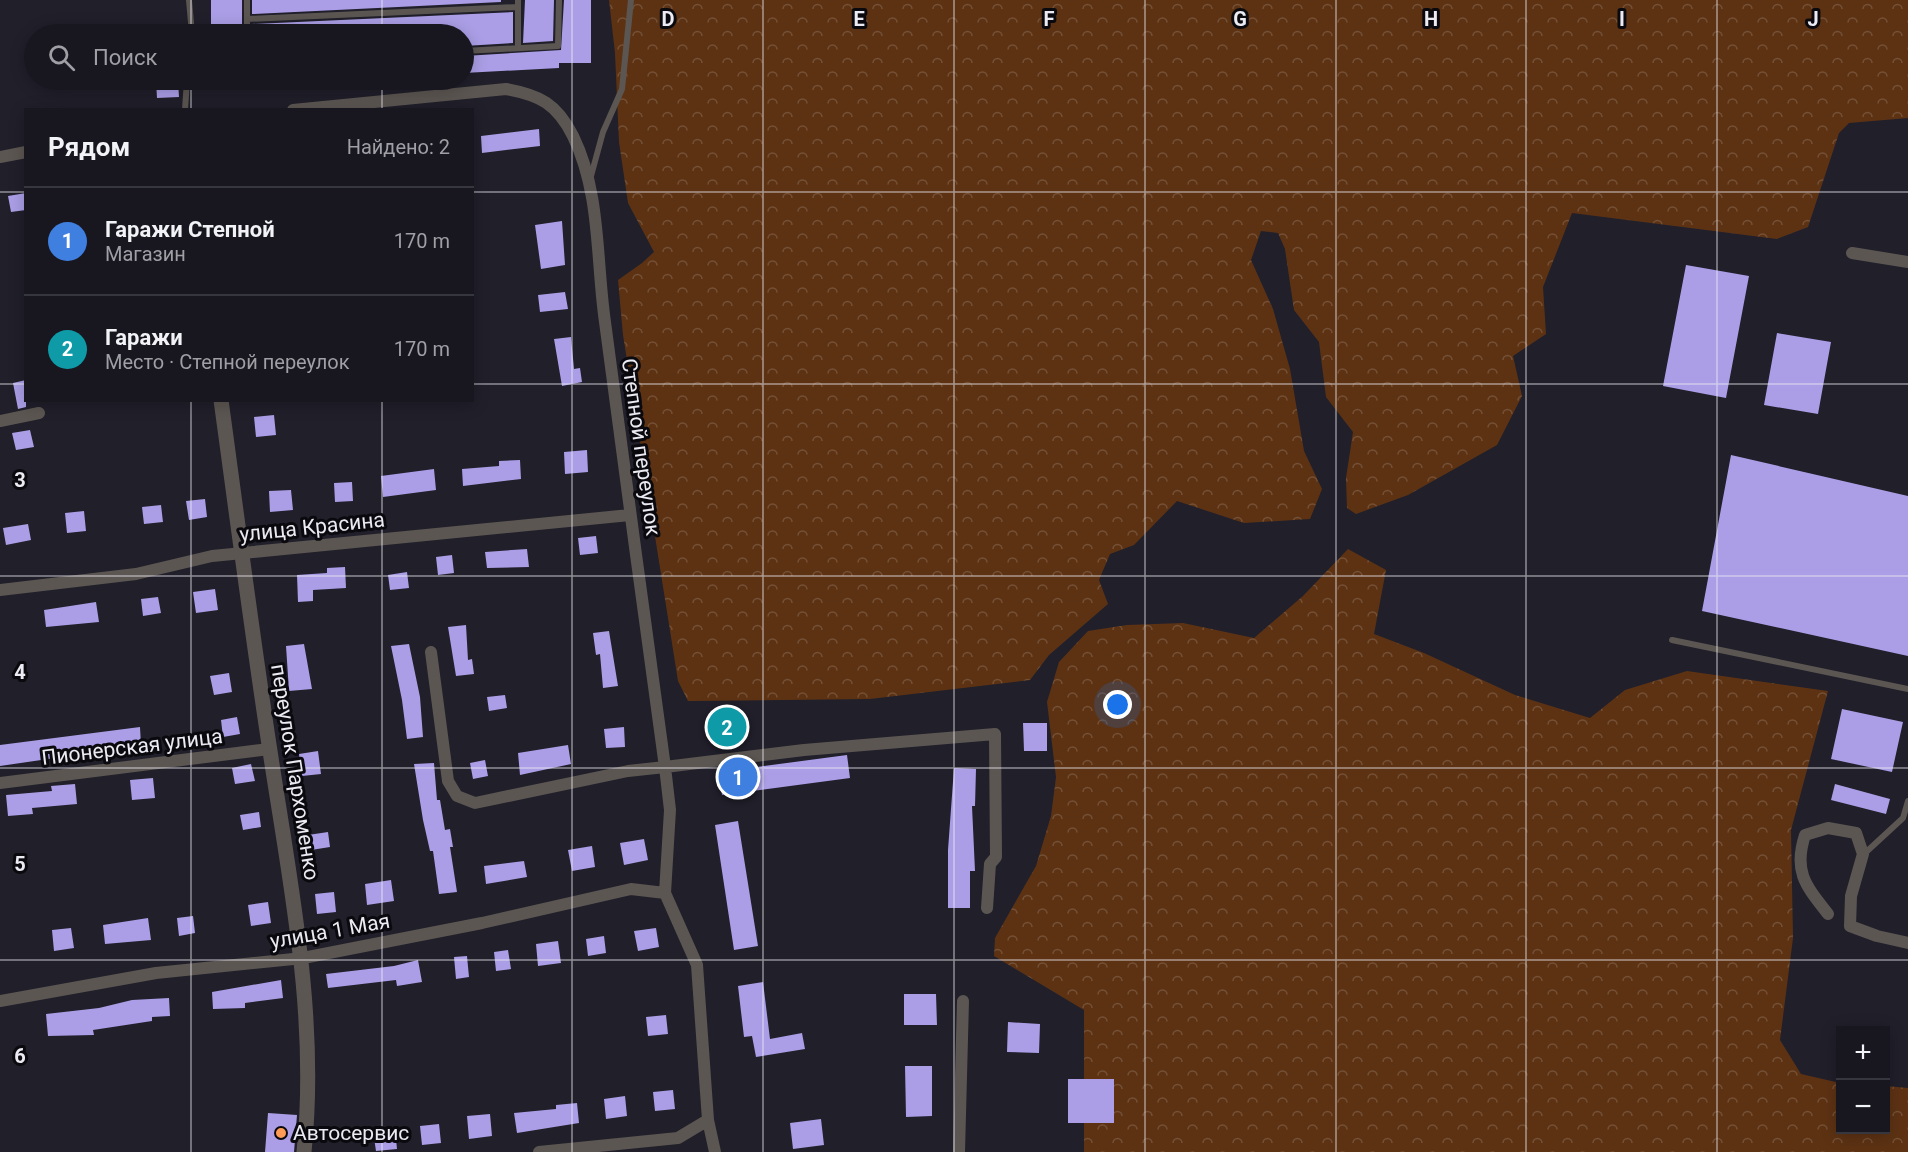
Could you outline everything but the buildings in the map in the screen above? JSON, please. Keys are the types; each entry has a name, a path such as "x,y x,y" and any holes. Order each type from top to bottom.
{"street":[{"name":"Степной переулок","path":"313,108 506,89 529,93 547,101 572,134 590,180 604,315 670,810 665,893 697,965 708,1120 715,1152"},
{"path":"0,156 24,152"},
{"path":"1852,253 1908,262"},
{"name":"переулок Пархоменко","path":"221,402 269,749 303,958 307,1070 304,1152"},
{"path":"0,421 39,413"},
{"name":"улица Красина","path":"0,591 136,574 212,556 630,515"},
{"path":"431,651 448,781 457,796 475,803 627,771 804,750 996,735 996,857 990,864 987,908"},
{"name":"Пионерская улица","path":"0,783 269,749"},
{"path":"1828,914 1804,884 1798,856 1805,835 1828,828 1856,834 1863,854 1851,896 1850,926 1877,936 1908,943"},
{"name":"улица 1 Мая","path":"0,1001 156,973 303,958 482,923 631,889 665,893"},
{"path":"959,1152 963,1001"},
{"path":"539,1152 678,1138 708,1120"}],"lane":[{"path":"189,0 191,24"},
{"path":"247,0 247,24"},
{"path":"474,50 558,46 559,0"},
{"path":"590,180 603,132 622,89 631,0"},
{"path":"247,18 518,3 518,48"},
{"path":"185,108 186,90"},
{"path":"1672,639 1908,689"},
{"path":"1863,854 1902,818 1908,801"}],"green space":[{"path":"609,0 1908,0 1908,118 1849,123 1839,133 1808,227 1777,239 1572,213 1543,287 1546,334 1513,356 1522,396 1497,445 1408,495 1356,514 1347,508 1346,478 1353,432 1326,397 1319,342 1294,310 1285,249 1278,233 1261,231 1251,260 1273,309 1290,369 1304,451 1322,489 1310,519 1244,523 1177,501 1134,545 1110,554 1099,580 1108,604 1049,655 1030,680 870,699 688,701 678,681 623,335 618,280 654,252 628,203 619,142 615,53"},
{"path":"1348,549 1386,570 1374,634 1424,653 1515,695 1590,718 1625,690 1687,671 1828,691 1791,830 1793,938 1780,1040 1801,1074 1836,1082 1836,1134 1890,1134 1890,1086 1908,1088 1908,1152 1084,1152 1084,1010 994,956 995,938 1036,866 1051,816 1056,777 1047,702 1059,662 1088,631 1127,625 1183,623 1254,638 1303,596"}],"place":[{"name":"Гаражи","path":"727,727"},
{"name":"Гаражи Степной","path":"738,777"},
{"name":"Автосервис","path":"281,1133"}]}
